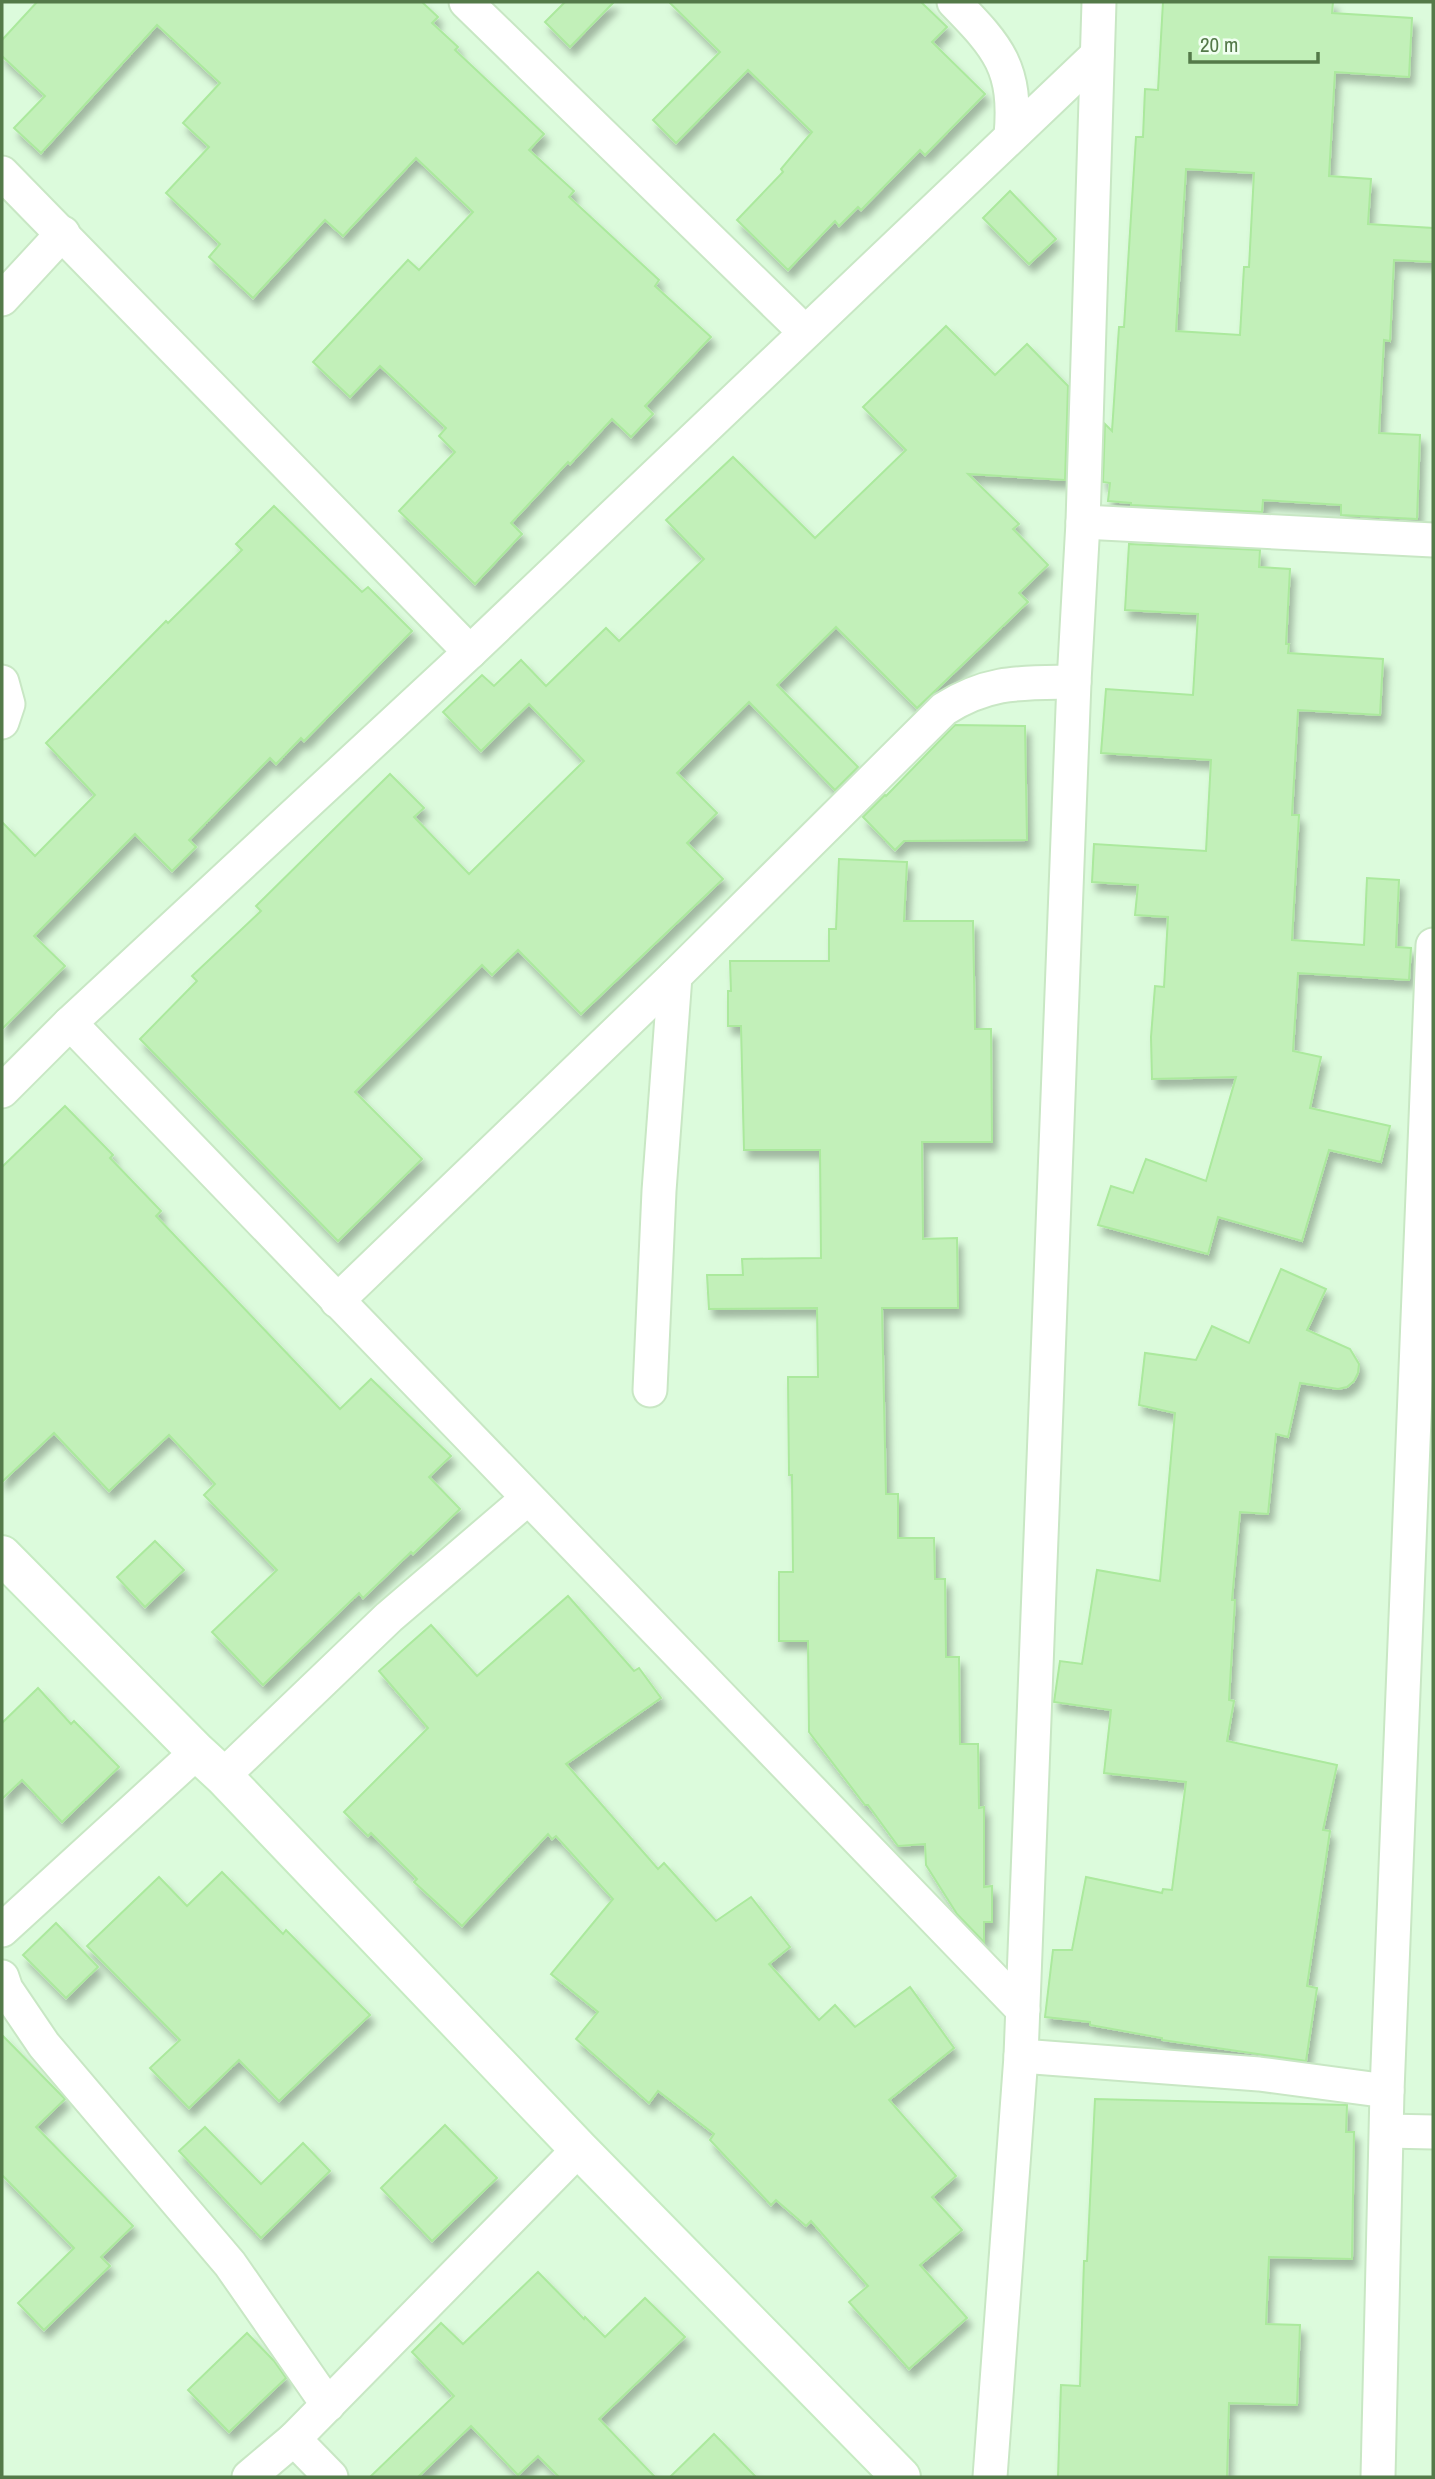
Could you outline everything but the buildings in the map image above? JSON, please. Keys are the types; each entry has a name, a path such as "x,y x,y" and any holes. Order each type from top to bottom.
{"main road":[{"path":"2,1555 210,1764 579,2149 901,2477"}],"street":[{"path":"466,2 805,332"},
{"path":"954,2 987,36 1008,73 1014,104 1011,136"},
{"path":"990,2477 1021,2056 1074,682 1083,522 1100,2"},
{"path":"2,1091 70,1023 470,652 1097,55"},
{"path":"2,173 470,652"},
{"path":"2,299 63,233"},
{"path":"1083,522 1433,540"},
{"path":"2,682 8,704 2,722"},
{"path":"337,1301 675,975 944,709 962,698 1003,684 1074,682"},
{"path":"1378,2477 1387,2091 1420,1588 1433,945"},
{"path":"650,1390 659,1191 675,975"},
{"path":"70,1023 1023,2010"},
{"path":"2,1930 210,1764 527,1499"},
{"path":"2,1977 6,1989 44,2045 230,2264 328,2405"},
{"path":"1021,2056 1259,2074 1387,2091"},
{"path":"1387,2131 1433,2132"},
{"path":"249,2477 294,2439 579,2149"},
{"path":"294,2439 331,2477"}],"shaded area":[{"path":"2,2 1433,2 1433,2477 2,2477"}]}
